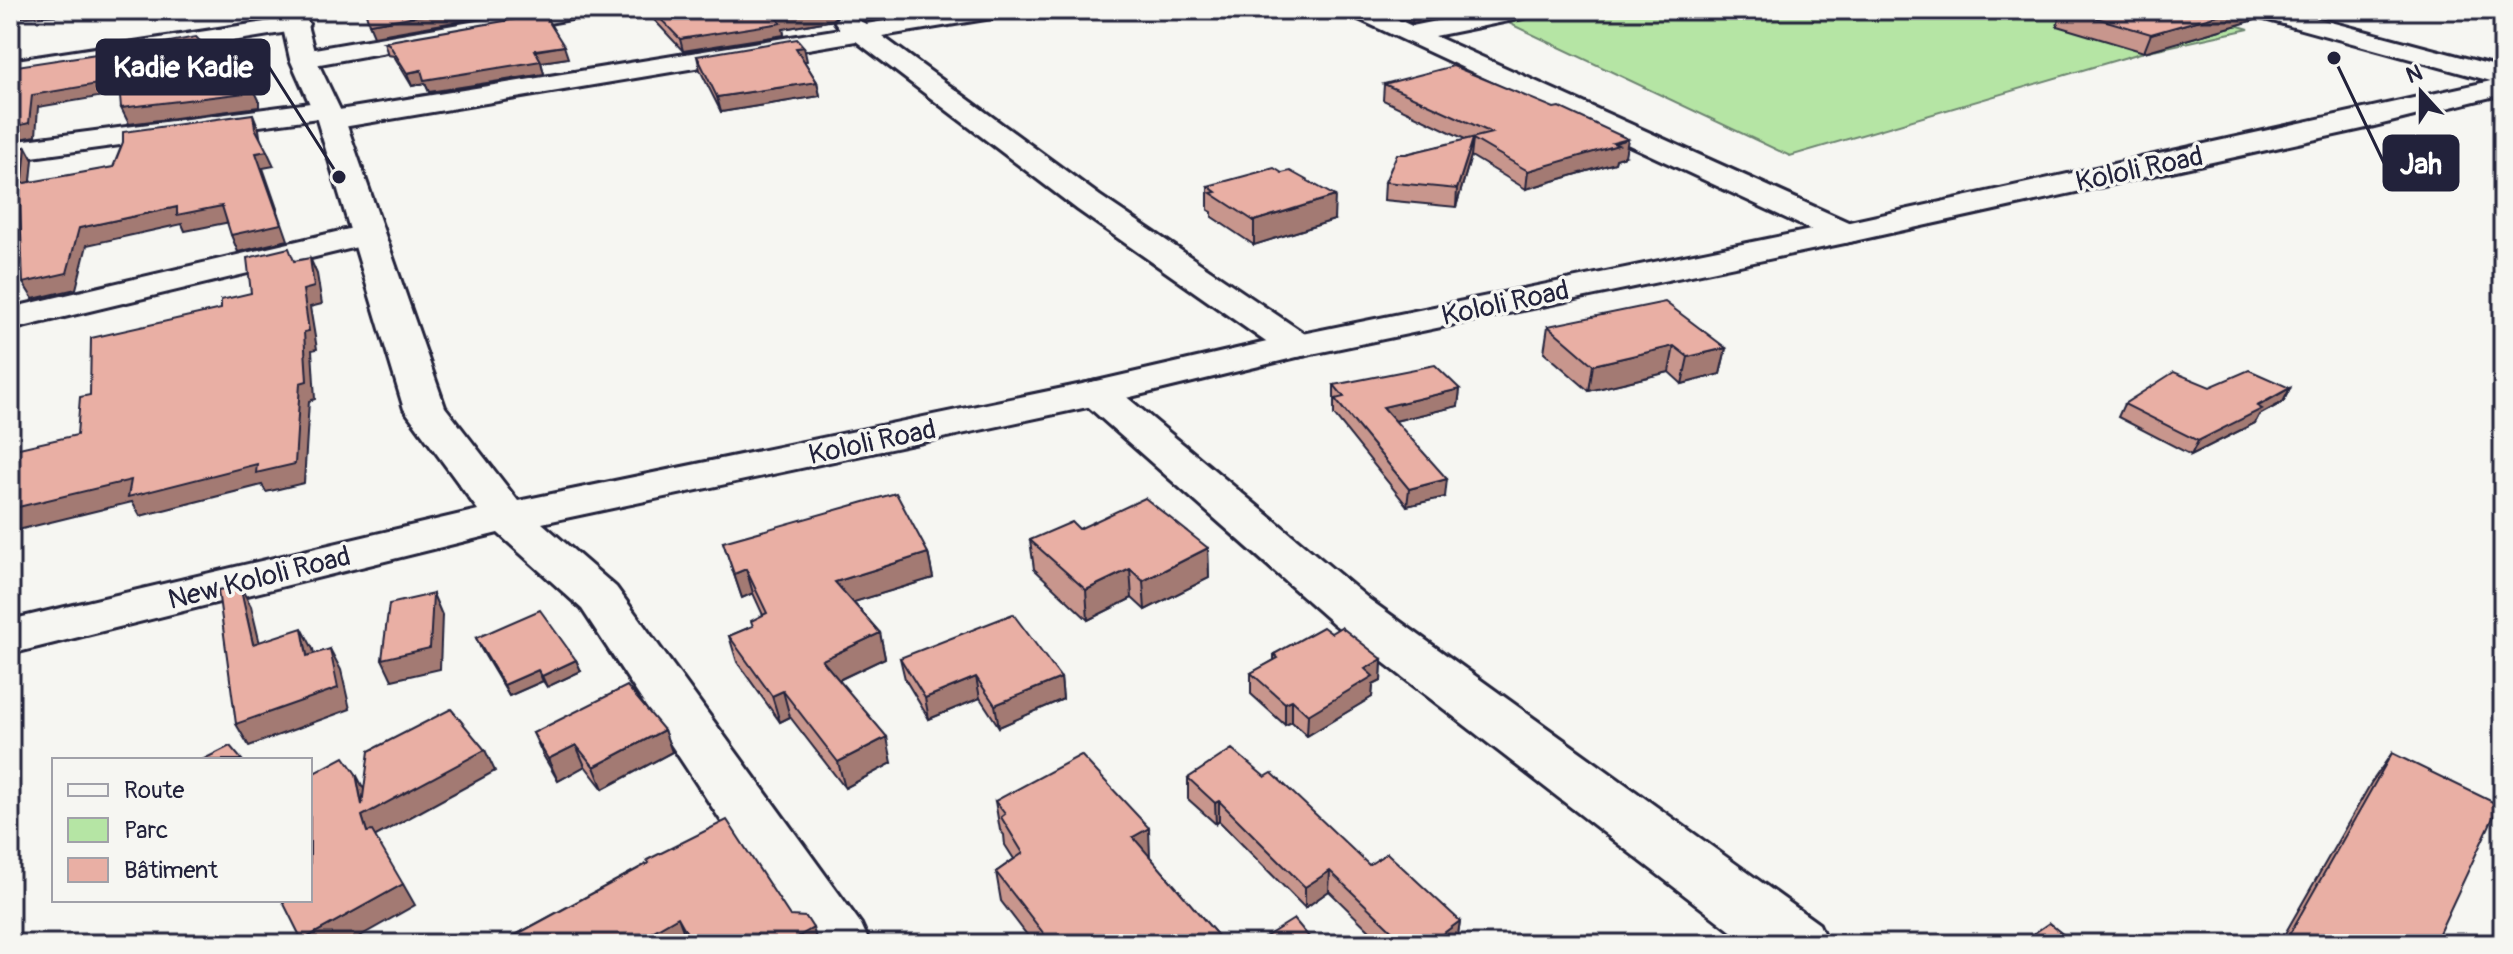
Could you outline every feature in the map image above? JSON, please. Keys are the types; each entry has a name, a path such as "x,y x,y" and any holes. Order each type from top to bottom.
{"street":[{"path":"439,10 452,32"},
{"path":"303,59 582,10"},
{"path":"833,10 1089,203 1297,346"},
{"path":"10,151 328,114 998,10"},
{"path":"1358,10 1845,233"},
{"path":"1413,33 1528,10"},
{"path":"2258,10 2503,76"},
{"path":"10,69 294,17 303,59 328,114 425,409 507,517 599,598 838,944"},
{"name":"Kololi Road","path":"507,517 1097,393 1297,346 1845,233 2503,86"},
{"path":"10,319 366,235"},
{"path":"1097,393 1352,612 1796,944"},
{"name":"New Kololi Road","path":"10,637 507,517"}],"green space":[{"path":"1547,10 2184,10 2249,29 2144,52 1790,156 1500,19"}],"building":[{"path":"365,10 453,10 369,24"},
{"path":"652,10 823,10 777,18 781,23 680,39"},
{"path":"2069,10 2235,10 2151,34"},
{"path":"544,14 564,46 535,50 541,61 424,80 421,70 407,73 389,44 384,42"},
{"path":"196,37 235,79 248,77 246,87 253,86 253,92 121,108 120,96 138,48"},
{"path":"797,39 804,47 796,48 817,82 717,97 697,56"},
{"path":"123,50 122,80 32,95 29,123 10,128 10,67"},
{"path":"1453,66 1554,108 1559,107 1628,139 1613,143 1618,145 1528,171 1473,139 1457,189 1385,182 1397,154 1492,133 1384,84"},
{"path":"253,114 255,128 267,151 256,153 281,224 231,235 222,206 177,215 177,207 79,228 67,273 23,283 19,184 113,167 123,142 123,132"},
{"path":"26,147 23,179 10,181 10,149"},
{"path":"1274,168 1282,173 1290,171 1335,196 1254,221 1211,193 1216,192 1208,186"},
{"path":"289,248 294,261 310,258 314,287 303,290 309,331 304,332 307,381 300,383 295,464 256,473 257,464 128,497 131,480 10,509 10,450 77,435 80,397 90,395 91,338 221,309 221,300 251,293 247,258"},
{"path":"1665,302 1726,348 1688,357 1674,346 1593,365 1548,326"},
{"path":"1435,365 1460,389 1383,407 1447,479 1409,489 1335,399 1344,397 1334,385"},
{"path":"2249,370 2290,388 2257,406 2262,409 2198,441 2124,404 2174,372 2210,387"},
{"path":"896,493 928,553 835,582 880,633 822,660 887,737 838,762 783,691 772,696 729,636 753,626 751,621 767,613 746,569 734,574 723,542"},
{"path":"1145,498 1208,548 1143,581 1130,569 1086,590 1030,540 1072,522 1079,529"},
{"path":"240,586 253,644 302,628 307,656 330,649 338,688 236,724 218,590"},
{"path":"433,594 430,648 382,659 389,604"},
{"path":"540,610 576,660 542,676 538,670 504,685 476,638"},
{"path":"1013,614 1061,678 995,705 976,677 925,698 900,658"},
{"path":"1323,627 1331,633 1341,627 1382,659 1365,669 1373,676 1308,715 1292,700 1285,703 1251,673 1278,658 1274,654"},
{"path":"627,686 664,730 594,767 576,745 548,759 533,733"},
{"path":"451,709 485,750 362,816 367,832 372,831 403,884 302,940 283,902 312,902 312,774 344,757 356,774 362,805 369,751"},
{"path":"230,746 240,758 206,758"},
{"path":"1232,749 1265,777 1272,773 1369,865 1387,853 1460,921 1429,944 1406,944 1330,871 1305,887 1219,801 1215,803 1188,778"},
{"path":"2392,753 2499,805 2434,944 2305,944 2289,935"},
{"path":"1081,755 1149,828 1133,837 1225,944 1037,944 1034,940 1044,934 996,872 1023,853 1001,817 1005,814 995,801"},
{"path":"727,820 790,916 806,917 813,928 785,944 693,944 678,917 631,944 499,944 649,863 647,860"},
{"path":"1294,919 1315,944 1254,944"},
{"path":"2049,923 2075,944 2027,944 2023,941"}],"place":[{"name":"Jah","path":"2334,58"},
{"name":"Kadie Kadie","path":"339,177"}]}
